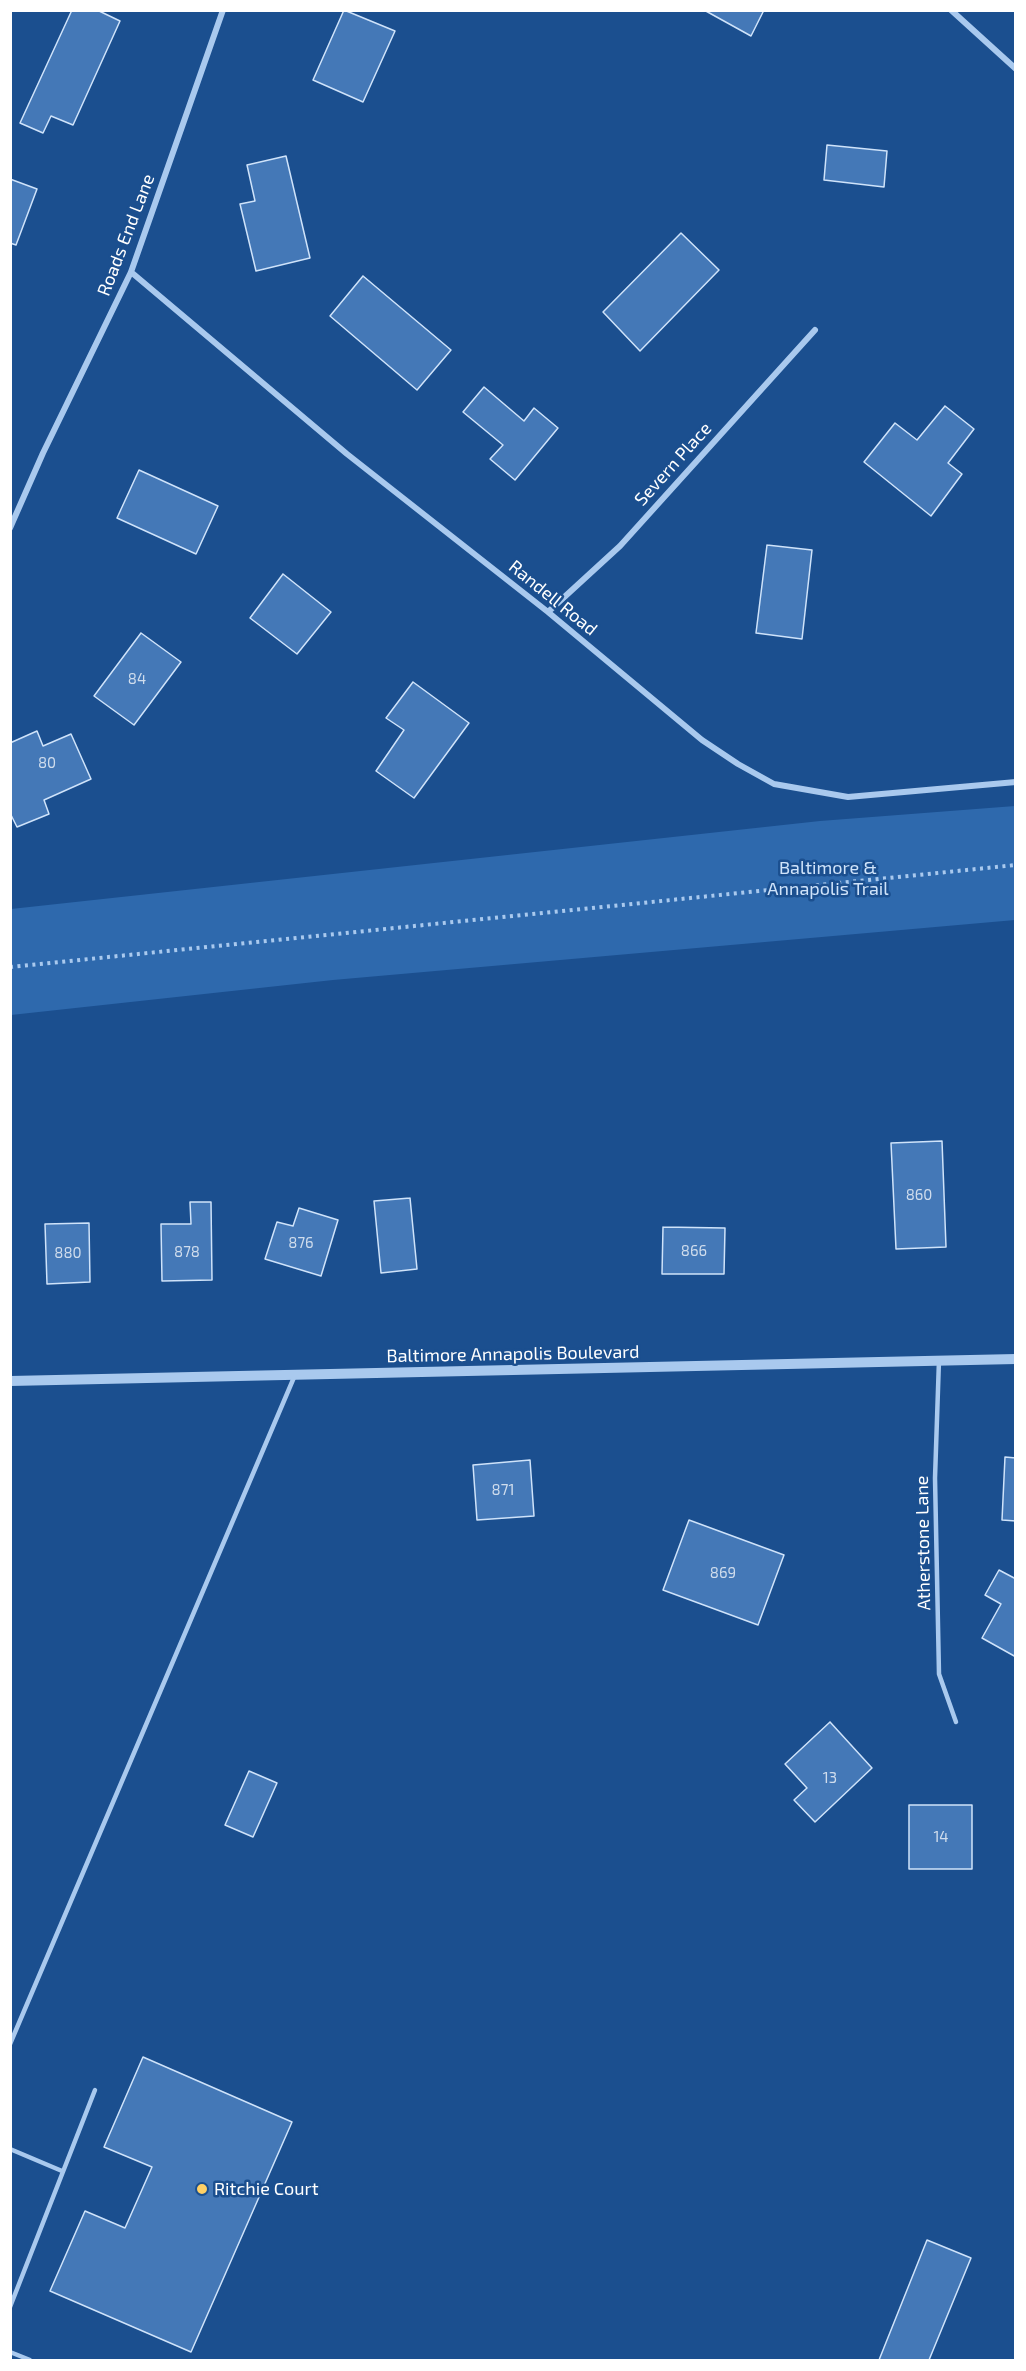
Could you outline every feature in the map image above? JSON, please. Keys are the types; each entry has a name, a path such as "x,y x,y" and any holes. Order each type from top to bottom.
{"street":[{"name":"Roads End Lane","path":"10,528 43,453 131,272 223,10"},
{"path":"951,10 1016,69"},
{"name":"Randell Road","path":"131,272 347,454 548,612 702,740 774,784 848,797 1016,782"},
{"name":"Severn Place","path":"548,612 620,546 814,330"},
{"name":"Baltimore Annapolis Boulevard","path":"10,1381 1016,1359"}],"lane":[{"name":"Atherstone Lane","path":"939,1360 935,1478 939,1674 956,1722"},
{"path":"10,2044 295,1375"},
{"path":"10,2307 94,2090"},
{"path":"10,2149 62,2171"},
{"path":"10,2352 30,2361"}],"path":[{"path":"10,968 1016,865"}],"green space":[{"name":"Baltimore & Annapolis Trail","path":"1015,806 1015,920 333,980 11,1015 11,909 820,821"}],"building":[{"path":"72,10 97,10 120,21 73,125 51,116 43,133 20,123"},
{"path":"344,10 395,31 363,102 313,80"},
{"path":"704,10 764,10 751,36"},
{"path":"827,145 887,151 884,187 824,180"},
{"path":"286,156 310,258 256,271 240,204 255,201 247,165"},
{"path":"10,179 37,189 16,245 10,243"},
{"path":"681,233 719,270 640,351 603,312"},
{"path":"363,276 451,350 417,390 330,316"},
{"path":"484,387 524,421 534,408 558,428 515,480 490,459 503,445 463,412"},
{"path":"945,406 974,429 948,463 962,474 931,516 864,462 895,423 917,440"},
{"path":"139,470 218,506 196,554 117,518"},
{"path":"767,545 812,550 802,639 756,633"},
{"path":"283,574 331,612 297,654 250,618"},
{"path":"141,633 181,662 134,725 94,696"},
{"path":"413,682 469,723 414,798 376,771 404,730 386,718"},
{"path":"37,731 43,746 71,734 91,779 44,800 49,814 17,827 10,813 10,743"},
{"path":"942,1141 946,1247 896,1249 891,1143"},
{"path":"410,1198 417,1269 381,1273 374,1201"},
{"path":"190,1202 211,1202 212,1280 162,1281 161,1224 191,1224"},
{"path":"299,1208 338,1220 321,1276 265,1259 277,1222 293,1226"},
{"path":"89,1223 90,1282 47,1284 45,1224"},
{"path":"663,1227 725,1228 724,1274 662,1274"},
{"path":"1005,1457 1016,1458 1016,1521 1002,1520"},
{"path":"530,1460 534,1516 477,1520 473,1465"},
{"path":"689,1520 784,1555 758,1625 663,1590"},
{"path":"999,1570 1016,1579 1016,1657 982,1638 1001,1604 985,1595"},
{"path":"830,1722 872,1768 815,1822 794,1800 807,1788 785,1764"},
{"path":"249,1771 277,1783 253,1837 225,1825"},
{"path":"909,1805 972,1805 972,1869 909,1869"},
{"name":"Ritchie Court","path":"143,2057 292,2122 191,2352 50,2291 85,2211 125,2228 152,2167 104,2147"},
{"path":"927,2240 971,2258 929,2360 879,2360"}],"place":[{"name":"Ritchie Court","path":"202,2189"}]}
